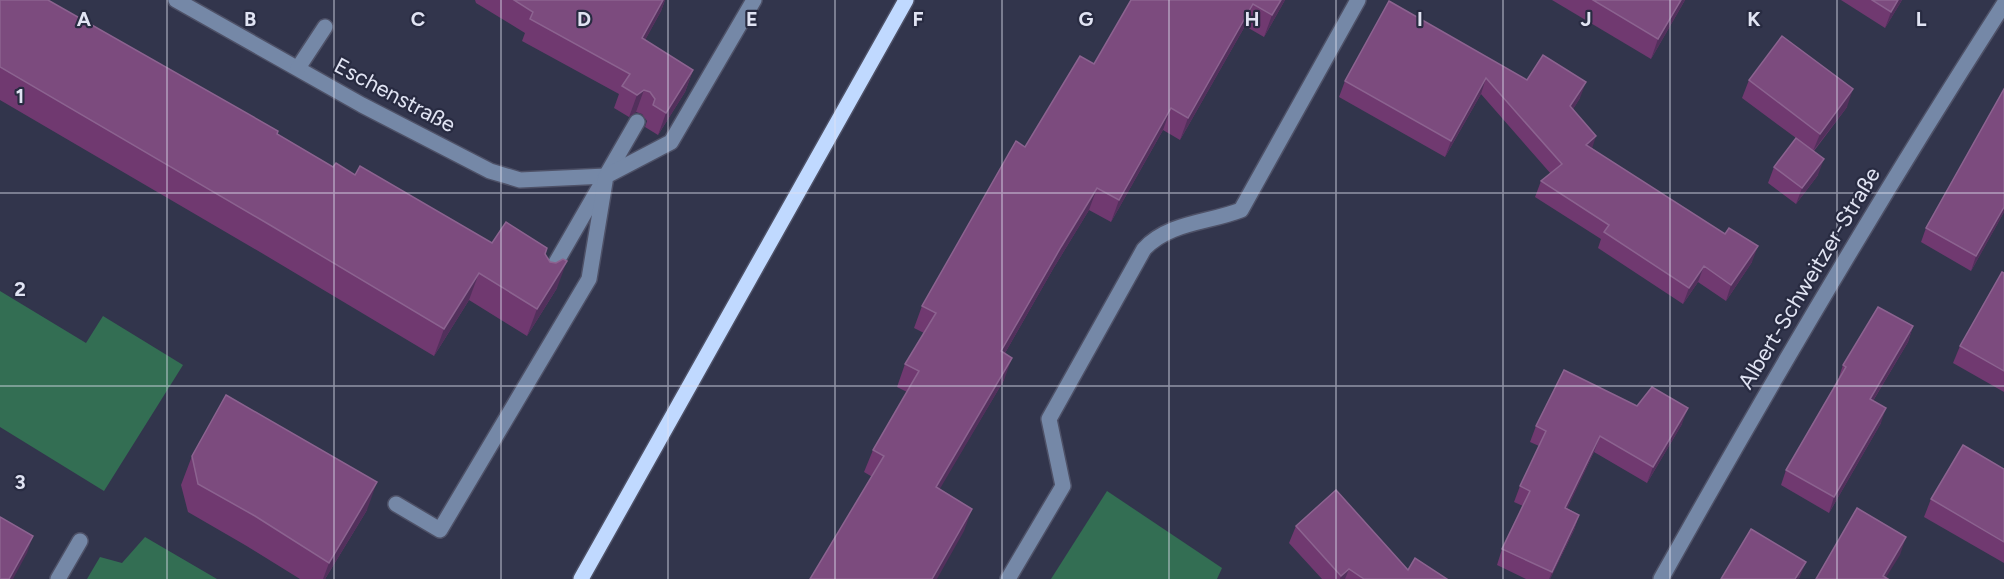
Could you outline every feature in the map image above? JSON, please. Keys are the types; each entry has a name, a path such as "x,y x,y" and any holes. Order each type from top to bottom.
{"main road":[{"path":"581,579 906,0"}],"street":[{"name":"Eschenstraße","path":"176,0 490,171 520,180 606,176"},
{"path":"1008,579 1063,486 1049,419 1144,249 1155,237 1169,230 1241,210 1358,0"},
{"path":"606,176 671,142 746,3"},
{"name":"Albert-Schweitzer-Straße","path":"1661,579 1753,417 1930,117 2004,4"},
{"path":"298,68 325,27"},
{"path":"545,281 637,122"},
{"path":"396,504 440,530 589,279 606,176"},
{"path":"58,579 80,541"}],"green space":[{"path":"0,291 86,343 103,316 183,365 104,491 0,427"},
{"path":"1107,491 1222,568 1217,579 1051,579"},
{"path":"145,537 217,579 87,579 100,557 122,563"}],"building":[{"path":"0,0 48,0 278,131 277,134 333,167 336,163 355,175 360,166 492,243 506,222 547,248 545,254 550,262 556,263 563,259 567,261 537,309 479,273 444,329 0,67"},
{"path":"514,0 663,0 642,38 693,70 666,113 653,105 655,99 650,92 644,90 637,95 622,86 630,74 530,19 533,12"},
{"path":"1131,0 1281,0 1272,15 1253,4 1188,118 1171,108 1119,200 1097,188 1061,247 1001,351 1012,358 936,487 972,509 932,579 810,579 884,456 873,450 919,371 905,364 936,313 922,306 1016,141 1025,147 1080,56 1094,64"},
{"path":"1593,0 1681,0 1658,39"},
{"path":"1872,0 1898,0 1891,12"},
{"path":"1389,1 1527,80 1543,55 1586,82 1570,106 1596,136 1586,145 1725,234 1729,228 1758,246 1731,285 1704,266 1689,288 1604,232 1609,225 1541,181 1562,164 1486,78 1451,141 1345,81"},
{"path":"1782,36 1853,89 1820,134 1749,80"},
{"path":"2004,89 2004,207 1976,256 1926,228"},
{"path":"1796,138 1824,159 1802,188 1774,167"},
{"path":"2002,272 2004,273 2004,371 1960,346"},
{"path":"1878,307 1913,326 1870,399 1886,408 1834,497 1786,470 1846,367 1843,365"},
{"path":"1564,370 1637,406 1652,387 1688,408 1653,467 1600,436 1565,508 1579,515 1552,572 1502,549 1530,491 1520,486 1546,431 1536,426"},
{"path":"226,395 377,482 329,563 255,516 198,484 192,456"},
{"path":"1963,445 2004,469 2004,542 1931,499"},
{"path":"1336,490 1408,570 1415,558 1447,579 1364,579 1349,569 1341,576 1296,526"},
{"path":"1857,508 1906,537 1883,576 1888,579 1816,579"},
{"path":"0,517 33,536 9,579 0,579"},
{"path":"1751,529 1806,562 1795,579 1721,579"}]}
